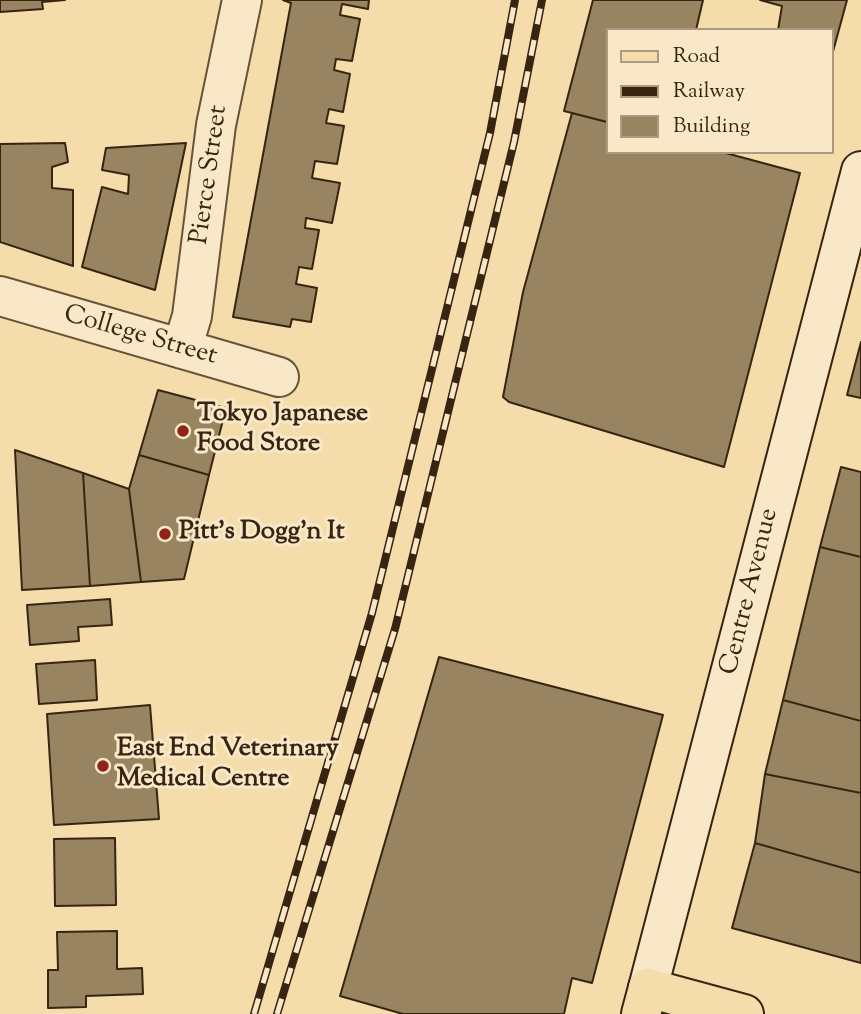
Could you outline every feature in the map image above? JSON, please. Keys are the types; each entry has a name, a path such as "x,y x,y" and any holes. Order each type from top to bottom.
{"main road":[{"name":"Pierce Street","path":"182,349 192,316 216,125 242,0"},
{"name":"Centre Avenue","path":"645,1001 861,171"},
{"name":"College Street","path":"0,296 279,377"},
{"path":"645,1001 744,1014"}],"building":[{"path":"0,0 65,0 42,2 43,9 0,12"},
{"path":"283,0 369,0 368,9 342,4 340,15 360,19 352,61 336,59 334,70 350,74 343,112 329,109 326,123 344,126 337,164 315,161 312,178 340,183 332,223 306,218 305,228 319,230 312,269 299,267 296,284 317,288 311,322 292,319 290,327 233,317 291,3"},
{"path":"593,0 703,0 696,28 606,28 606,122 564,111"},
{"path":"760,0 847,0 833,52 833,28 778,28 782,6"},
{"path":"572,113 606,122 606,154 729,154 800,173 724,467 509,402 503,397 523,292"},
{"path":"65,143 68,162 52,167 52,188 73,190 73,266 0,242 0,144"},
{"path":"186,143 155,290 82,267 102,187 128,194 129,175 102,170 106,148"},
{"path":"861,342 861,398 847,395"},
{"name":"Tokyo Japanese Food Store","path":"158,390 226,408 209,475 139,455"},
{"path":"15,450 83,473 90,586 22,590"},
{"name":"Pitt's Dogg'n It","path":"139,455 209,475 184,579 141,582 129,489"},
{"path":"841,467 861,472 861,557 820,547"},
{"path":"83,473 129,489 141,582 90,586"},
{"path":"820,547 861,557 861,721 783,700"},
{"path":"110,599 112,625 78,627 79,641 30,645 27,605"},
{"path":"439,657 663,715 592,983 572,978 564,1014 403,1014 340,996"},
{"path":"95,660 97,700 39,704 36,664"},
{"path":"783,700 861,721 861,793 765,774"},
{"name":"East End Veterinary Medical Centre","path":"150,705 159,819 54,825 47,714"},
{"path":"765,774 861,793 861,873 755,843"},
{"path":"115,838 116,905 55,906 54,839"},
{"path":"755,843 861,873 861,963 732,928"},
{"path":"117,931 117,969 142,968 143,994 86,996 86,1007 48,1008 48,970 58,970 57,932"}],"railway":[{"path":"254,1014 372,613 490,133 515,0"},
{"path":"277,1014 395,629 514,142 542,0"}],"place":[{"name":"Tokyo Japanese Food Store","path":"183,431"},
{"name":"Pitt's Dogg'n It","path":"165,534"},
{"name":"East End Veterinary Medical Centre","path":"103,766"}]}
